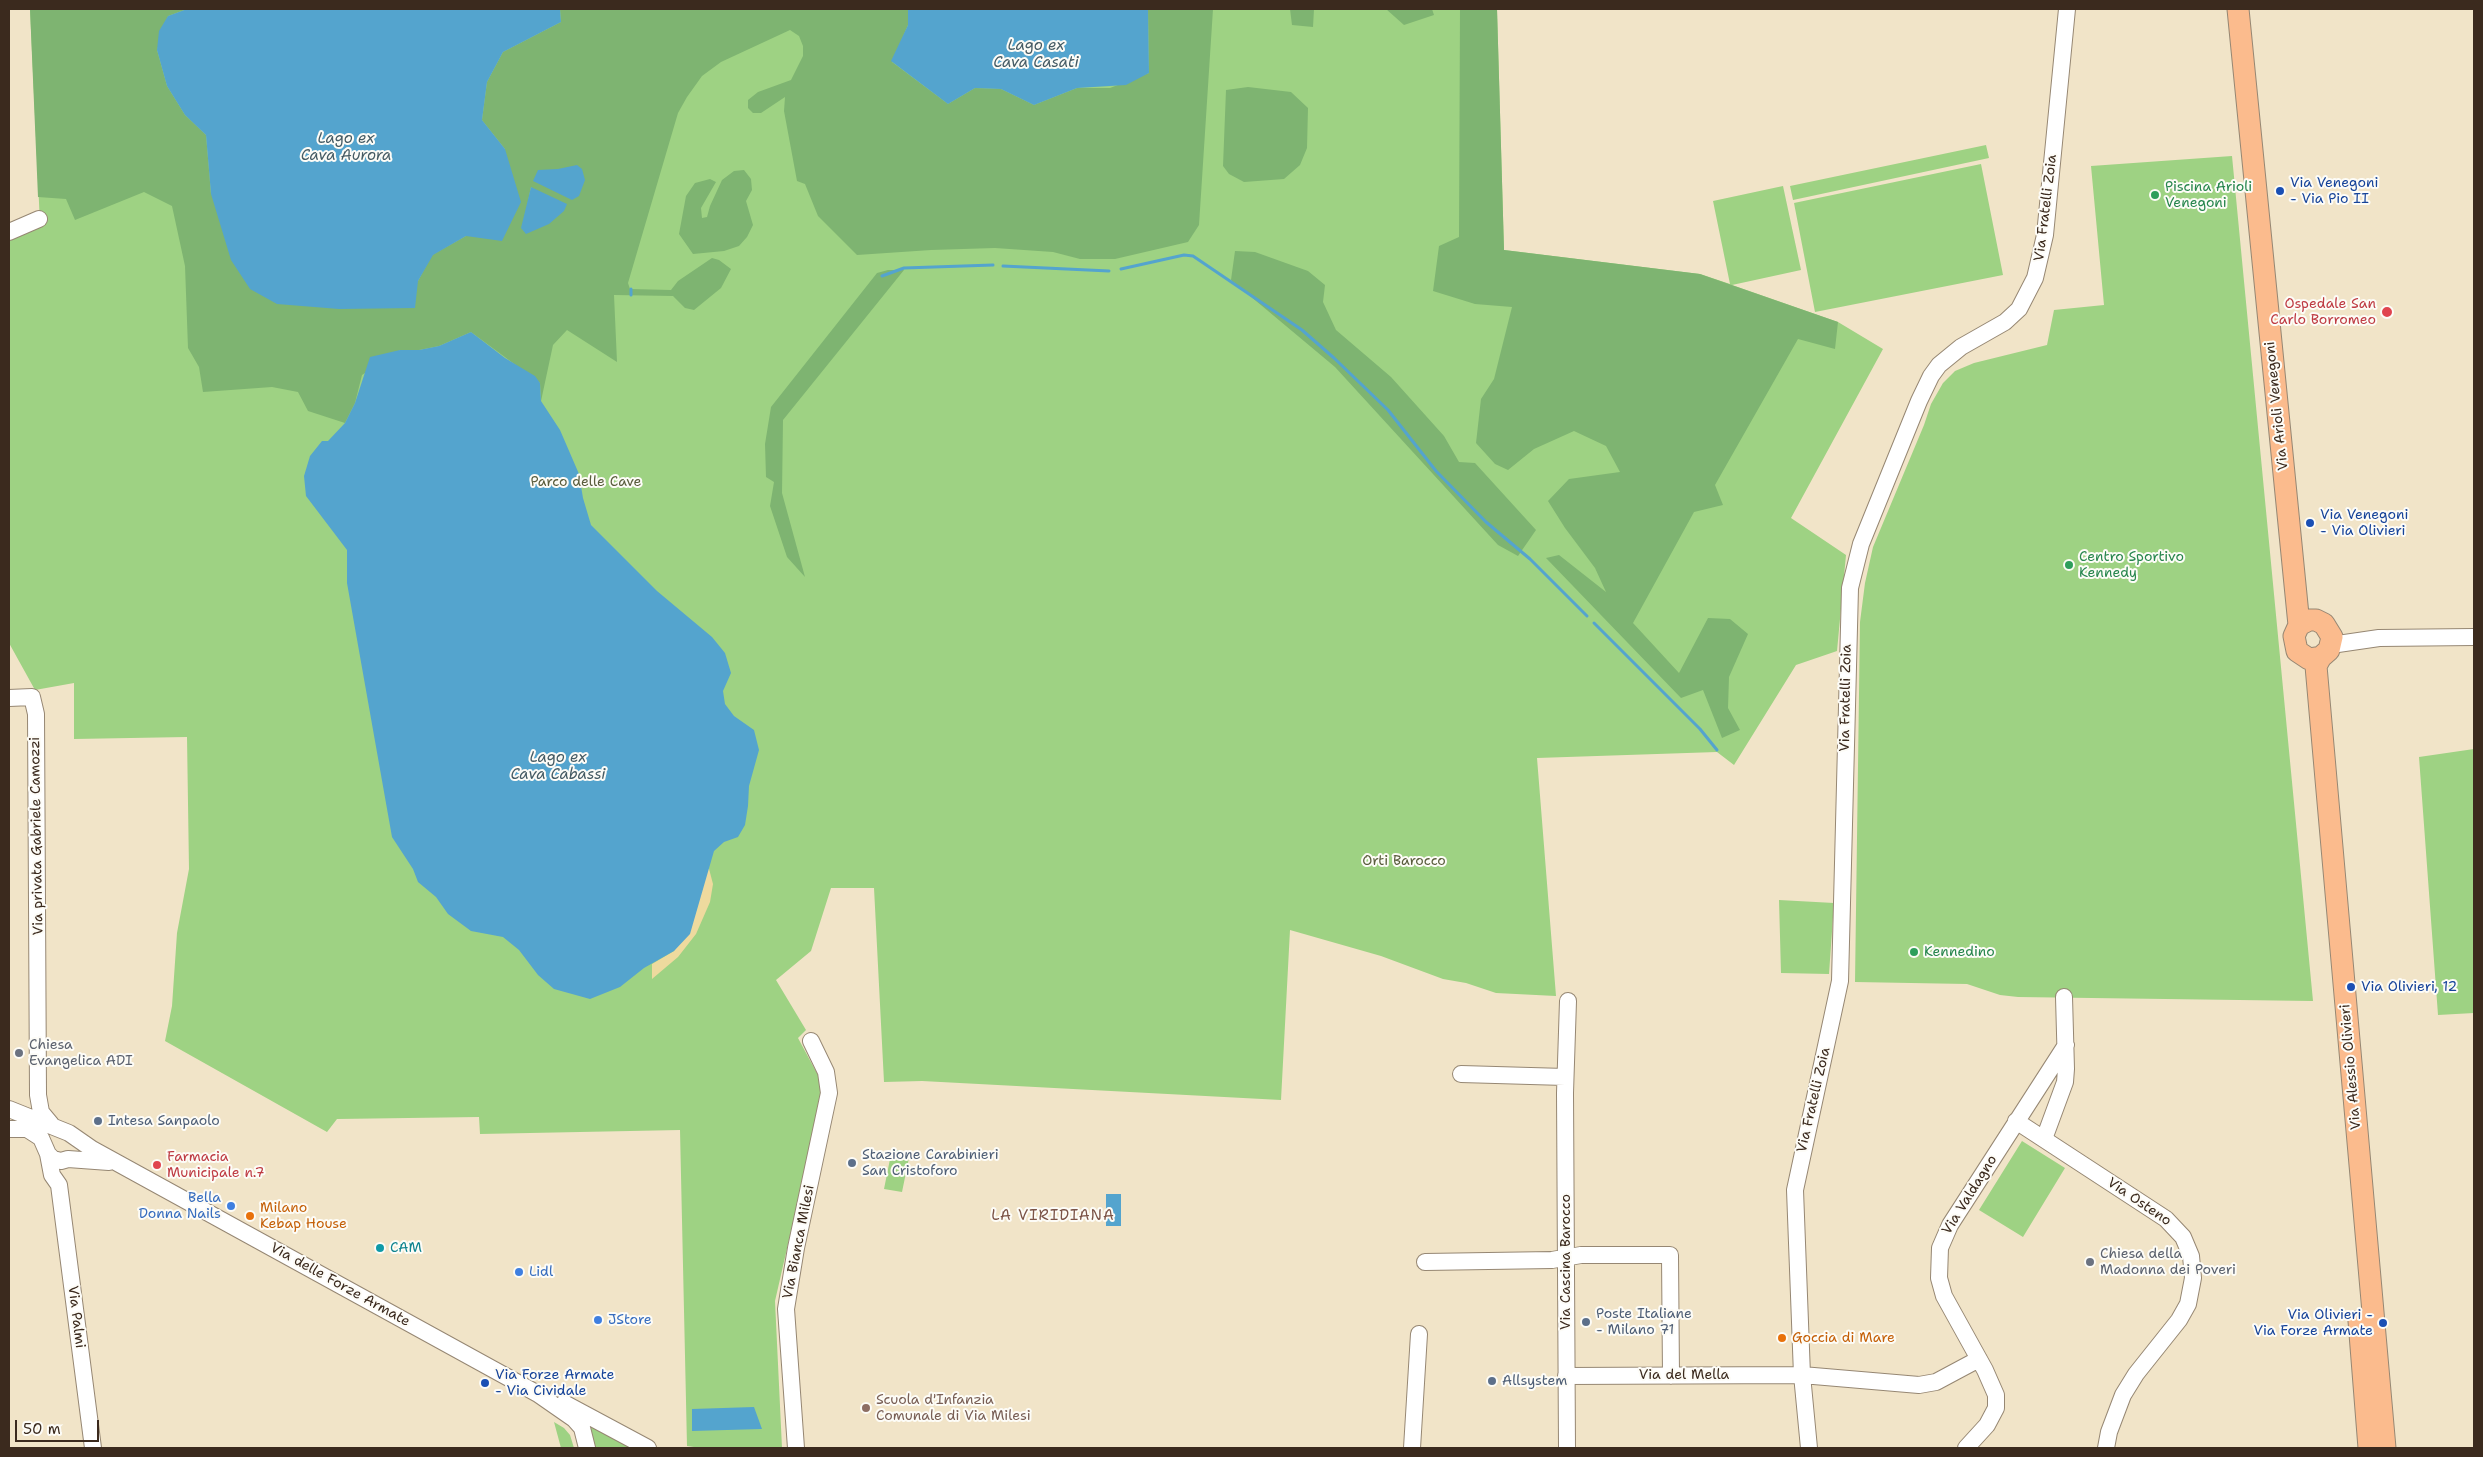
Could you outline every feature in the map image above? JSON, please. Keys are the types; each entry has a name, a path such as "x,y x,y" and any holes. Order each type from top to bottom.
{"main road":[{"name":"Via Arioli Venegoni","path":"2238,9 2317,639"},
{"name":"Via Arioli Venegoni","path":"2251,9 2305,600 2317,639"},
{"name":"Via Alessio Olivieri","path":"2317,639 2302,664 2369,1448"},
{"name":"Via Alessio Olivieri","path":"2317,639 2316,666 2385,1448"}],"street":[{"name":"Via Fratelli Zoia","path":"1809,1448 1802,1375 1795,1190 1840,981 1848,607 1852,580 1861,544 1931,376 1939,365 1954,351 2005,322 2019,309 2035,278 2045,235 2067,9"},
{"path":"9,232 40,219"},
{"path":"2317,639 2474,637"},
{"name":"Via privata Gabriele Camozzi","path":"9,698 32,697 36,714 38,1107"},
{"path":"2044,1139 2065,1082 2064,997"},
{"name":"Via Cascina Barocco","path":"1567,1448 1565,1076 1568,1001"},
{"name":"Via Bianca Milesi","path":"796,1448 786,1309 797,1241 829,1093 826,1072 811,1041"},
{"name":"Via Valdagno","path":"1966,1448 1987,1425 1996,1408 1996,1395 1941,1289 1940,1248 1950,1225 2066,1045"},
{"path":"2049,1073 2060,1077 2065,1082"},
{"path":"1461,1074 1565,1076"},
{"path":"15,1112 34,1110 38,1107 64,1132 76,1150 67,1160"},
{"name":"Via delle Forze Armate","path":"15,1112 64,1132 116,1163 538,1394 574,1419 582,1428 587,1448"},
{"name":"Via Osteno","path":"2016,1121 2166,1219 2182,1237 2193,1265 2193,1278 2188,1304 2179,1320 2136,1374 2123,1395 2109,1432 2106,1448"},
{"name":"Via delle Forze Armate","path":"9,1129 21,1128 31,1130 42,1138 47,1150 57,1160 116,1163"},
{"path":"47,1150 47,1140 52,1134 64,1132"},
{"name":"Via Palmi","path":"47,1150 52,1175 59,1185"},
{"name":"Via Palmi","path":"67,1160 59,1185 93,1448"},
{"path":"1425,1262 1552,1260 1567,1257 1670,1254 1671,1376"},
{"path":"1412,1448 1419,1334"},
{"name":"Via del Mella","path":"1566,1376 1802,1375 1927,1384 1945,1378 1979,1359"},
{"name":"Via delle Forze Armate","path":"538,1394 582,1411 642,1447"}],"green space":[{"name":"Parco delle Cave","path":"30,9 1497,9 1504,250 1700,274 1730,284 1713,201 1783,186 1801,270 1732,285 1838,322 1883,349 1791,518 1846,555 1837,651 1796,665 1734,765 1717,752 1537,758 1556,996 1496,993 1466,983 1443,979 1381,956 1290,930 1281,1100 922,1081 884,1082 874,888 831,888 811,951 776,980 806,1030 798,1038 820,1079 820,1104 775,1301 782,1448 701,1448 687,1446 680,1130 480,1134 479,1117 337,1119 327,1132 165,1041 172,1006 177,933 189,869 187,737 74,739 74,683 35,690 9,643 9,237 40,224"},
{"path":"30,9 187,9 168,16 157,50 167,86 185,115 206,135 211,194 418,281 432,255 466,236 505,149 482,120 487,82 503,52 561,22 560,9 908,9 908,25 892,62 948,104 975,88 1001,89 1034,105 1077,88 1110,88 1149,73 1148,9 1213,9 1199,225 1188,242 1115,259 1080,259 1053,252 995,248 857,255 818,216 805,184 797,181 784,111 785,97 761,113 753,113 748,108 748,100 758,92 791,80 803,56 803,46 799,36 790,30 721,62 702,76 678,113 628,283 630,289 671,290 678,281 712,258 719,260 731,269 721,288 694,310 685,308 673,296 614,295 617,362 567,330 553,345 541,401 540,383 471,332 439,346 419,350 400,350 362,375 355,403 345,423 308,411 298,392 272,387 203,392 199,367 188,348 185,266 172,206 144,192 75,220 66,199 38,197","holes":["531,187 564,211 528,201"]},
{"path":"1290,9 1314,9 1313,27 1292,25"},
{"path":"1386,9 1432,9 1434,15 1404,25"},
{"path":"1460,9 1497,9 1504,250 1700,274 1838,322 1835,349 1798,339 1715,485 1723,505 1694,512 1633,623 1679,673 1708,618 1730,619 1748,634 1729,677 1728,708 1740,730 1722,738 1703,690 1681,698 1546,558 1559,555 1606,592 1595,568 1565,528 1548,501 1569,479 1620,472 1606,446 1574,431 1534,449 1508,470 1495,464 1476,443 1481,399 1494,379 1512,307 1475,304 1433,291 1439,246 1459,237"},
{"path":"1248,87 1291,92 1308,108 1307,148 1300,165 1284,179 1244,182 1229,174 1223,166 1226,90"},
{"path":"1986,145 1989,158 1793,200 1790,186"},
{"name":"Centro Sportivo Kennedy","path":"2232,156 2313,1001 2018,997 2000,995 1967,984 1855,982 1860,622 1865,583 1873,547 1931,404 1943,383 1955,371 1974,363 2047,345 2054,310 2104,305 2091,166"},
{"path":"1981,164 2003,275 1815,312 1794,203"},
{"path":"744,170 751,179 752,190 746,201 753,225 747,237 739,246 724,251 693,254 679,234 686,196 695,183 710,179 716,182 701,208 702,218 707,217 722,180 734,171"},
{"path":"1235,251 1255,252 1308,271 1325,285 1323,302 1336,330 1391,377 1444,436 1459,462 1475,463 1536,530 1518,556 1498,545 1335,367 1231,280"},
{"path":"888,270 904,270 783,420 782,493 805,577 787,557 770,506 774,482 766,477 765,444 771,407 877,273"},
{"path":"2474,749 2474,1013 2438,1015 2419,757"},
{"path":"1779,900 1834,903 1829,974 1781,973"},
{"path":"2022,1141 2065,1168 2023,1237 1979,1210"},
{"path":"892,1149 910,1153 902,1192 884,1189"},
{"path":"554,1422 564,1428 570,1435 574,1448 561,1448"},
{"path":"586,1423 629,1445 625,1448 592,1448"}],"sand":[{"path":"708,865 713,884 710,902 696,934 678,957 652,979 652,964 674,951 696,911"}],"water":[{"name":"Lago ex Cava Aurora","path":"187,9 560,9 561,22 503,52 487,82 482,120 505,149 521,202 502,241 466,236 433,255 418,281 415,308 339,309 277,304 250,289 231,260 211,194 206,135 185,115 167,86 157,50 159,31 168,16"},
{"name":"Lago ex Cava Casati","path":"908,9 1148,9 1149,73 1126,85 1077,88 1034,105 1001,89 975,88 948,104 891,61 908,25"},
{"path":"577,165 582,169 585,180 579,196 572,200 533,181 538,170 558,169"},
{"path":"531,187 567,204 564,211 549,224 526,234 521,228"},
{"name":"Lago ex Cava Cabassi","path":"471,332 505,358 535,376 540,383 541,401 560,430 579,474 583,498 591,525 657,591 712,637 725,653 731,673 723,691 725,704 734,716 754,730 759,750 749,786 745,825 738,837 724,842 714,851 690,934 674,951 644,968 620,987 590,999 554,989 538,975 519,950 503,937 471,931 448,914 436,897 418,882 413,869 392,837 347,583 347,550 306,496 304,476 310,456 322,441 328,441 345,423 355,403 370,357 400,350 419,350 439,346"},
{"path":"1106,1194 1121,1194 1121,1226 1106,1226"},
{"path":"754,1407 762,1429 692,1431 692,1409"}],"waterway":[{"path":"1121,269 1184,255 1193,256 1302,330 1388,410 1436,471 1486,522 1530,559 1587,616"},
{"path":"882,276 904,268 993,265"},
{"path":"1003,266 1109,271"},
{"path":"631,289 631,295"},
{"path":"1594,623 1700,729 1717,750"}],"place":[{"name":"Via Venegoni - Via Pio II","path":"2280,191"},
{"name":"Piscina Arioli Venegoni","path":"2155,195"},
{"name":"Ospedale San Carlo Borromeo","path":"2387,312"},
{"name":"Via Venegoni - Via Olivieri","path":"2310,523"},
{"name":"Centro Sportivo Kennedy","path":"2069,565"},
{"name":"Kennedino","path":"1914,952"},
{"name":"Via Olivieri, 12","path":"2351,987"},
{"name":"Chiesa Evangelica ADI","path":"19,1053"},
{"name":"Intesa Sanpaolo","path":"98,1121"},
{"name":"Stazione Carabinieri San Cristoforo","path":"852,1163"},
{"name":"Farmacia Municipale n.7","path":"157,1165"},
{"name":"Bella Donna Nails","path":"231,1206"},
{"name":"Milano Kebap House","path":"250,1216"},
{"name":"CAM","path":"380,1248"},
{"name":"Chiesa della Madonna dei Poveri","path":"2090,1262"},
{"name":"Lidl","path":"519,1272"},
{"name":"JStore","path":"598,1320"},
{"name":"Poste Italiane - Milano 71","path":"1586,1322"},
{"name":"Via Olivieri - Via Forze Armate","path":"2383,1323"},
{"name":"Goccia di Mare","path":"1782,1338"},
{"name":"Allsystem","path":"1492,1381"},
{"name":"Via Forze Armate - Via Cividale","path":"485,1383"},
{"name":"Scuola d'Infanzia Comunale di Via Milesi","path":"866,1408"}],"district":[{"name":"LA VIRIDIANA","path":"1053,1216"}],"park label":[{"name":"Orti Barocco","path":"1404,861"}]}
